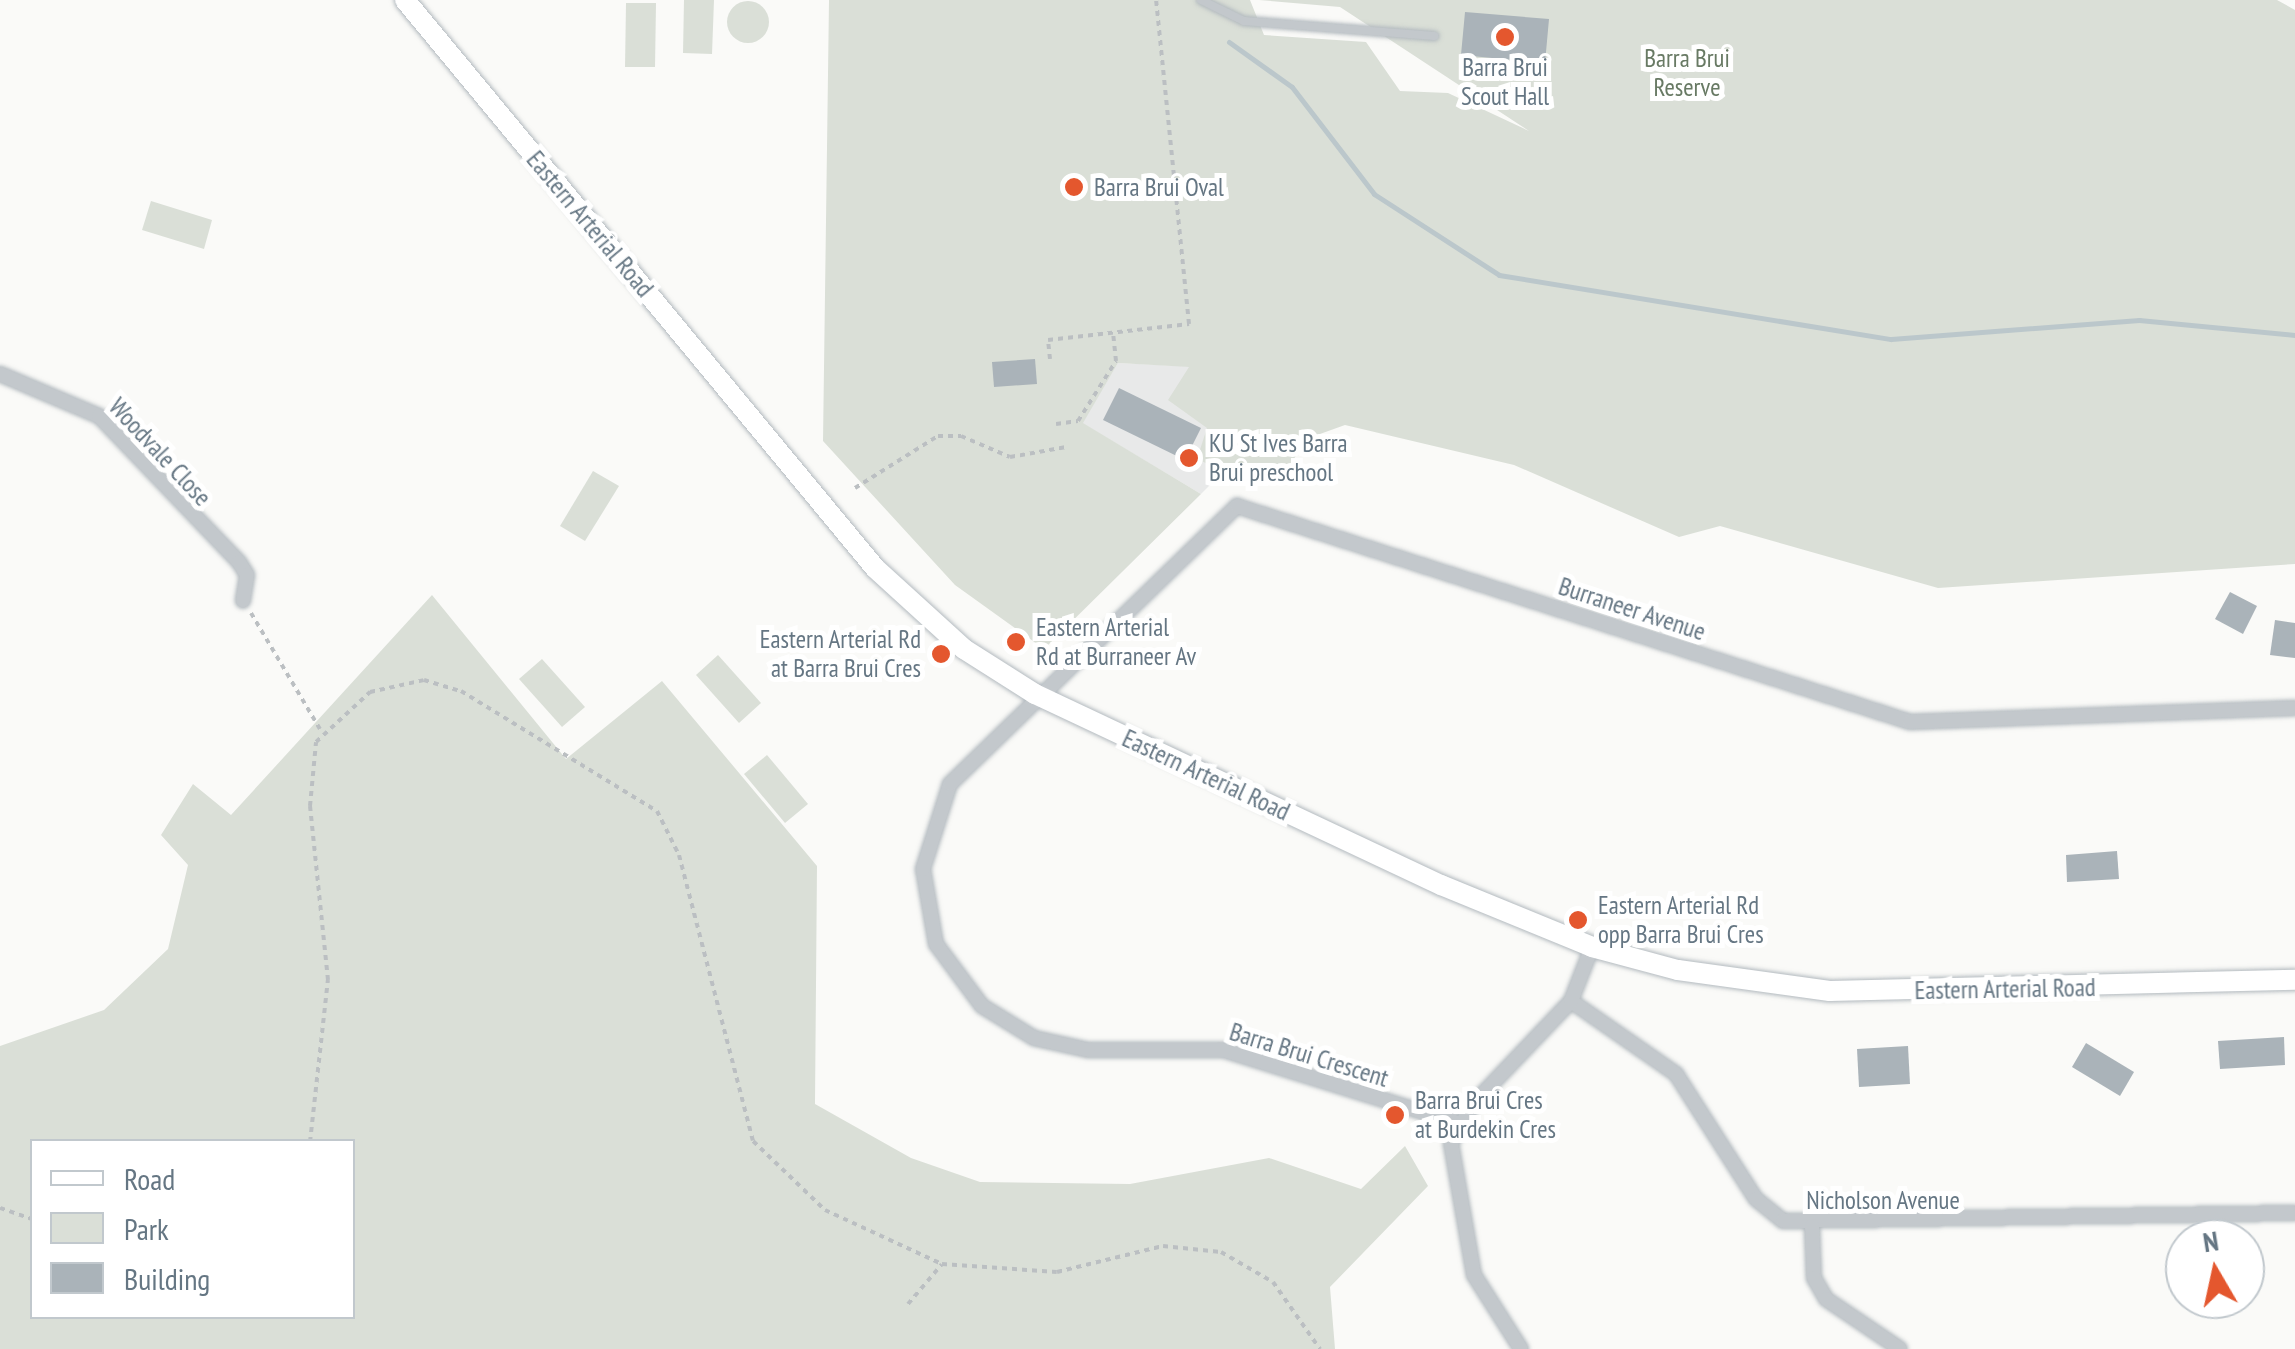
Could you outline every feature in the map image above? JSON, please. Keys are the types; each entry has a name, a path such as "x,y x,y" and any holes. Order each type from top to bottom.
{"main road":[{"name":"Eastern Arterial Road","path":"405,0 874,568 964,648 1035,694 1592,946 1678,970 1830,990 2295,980"}],"street":[{"name":"Woodvale Close","path":"0,374 99,416 238,562 247,575 242,602"},
{"name":"Burraneer Avenue","path":"1035,694 1237,506 1910,722 2295,708"},
{"name":"Barra Brui Crescent","path":"1035,694 950,784 927,843 929,924 947,966 982,1006 1061,1046 1223,1050 1460,1124"},
{"path":"1521,1349 1463,1244 1450,1157 1460,1124 1571,1002 1592,946"},
{"name":"Nicholson Avenue","path":"1571,1002 1676,1074 1756,1199 1783,1221 1812,1226 2295,1213"},
{"path":"1812,1226 1814,1278 1826,1299 1900,1349"}],"lane":[{"path":"1201,0 1244,21 1434,36"}],"path":[{"path":"1050,359 1048,340 1189,324 1156,0"},
{"path":"1056,424 1078,421 1116,361 1112,332"},
{"path":"854,488 938,436 962,436 1010,457 1066,446"},
{"path":"242,602 320,729 310,806 328,980 310,1139"},
{"path":"320,729 370,692 424,680 461,691 596,778 628,786 656,811 679,855 752,1141 826,1210 942,1264 1057,1272 1163,1246 1221,1252 1273,1282 1320,1349"},
{"path":"0,1208 30,1219"},
{"path":"908,1304 942,1264"}],"shaded area":[{"name":"KU St Ives Barra Brui preschool","path":"1118,363 1303,372 1284,411 1201,494 1082,423"}],"green space":[{"path":"684,0 714,0 712,54 683,53"},
{"name":"Barra Brui Reserve","path":"829,0 1250,0 1264,35 1366,42 1400,91 1448,93 1529,131 1340,7 1259,0 2277,0 2295,10 2295,564 1938,588 1720,526 1679,537 1514,465 1345,425 1306,439 1286,472 1236,477 1197,459 1207,428 1168,400 1189,367 1118,363 1083,423 1201,494 1044,649 955,585 823,441"},
{"path":"748,1 763,7 769,22 763,37 748,43 733,37 727,22 733,7"},
{"path":"626,3 656,3 655,67 625,67"},
{"path":"151,201 212,220 204,249 142,230"},
{"path":"593,471 619,486 585,541 560,526"},
{"path":"432,595 566,759 662,681 817,866 815,1104 911,1158 980,1182 1130,1184 1269,1158 1361,1189 1405,1146 1428,1186 1330,1287 1335,1349 0,1349 0,1046 104,1010 168,949 188,865 161,835 193,784 231,815"},
{"path":"718,655 761,703 739,723 696,675"},
{"path":"542,659 585,707 562,727 519,679"},
{"path":"767,755 808,804 785,823 744,774"}],"building":[{"name":"Barra Brui Scout Hall","path":"1465,12 1549,19 1545,63 1461,55"},
{"path":"1035,359 1037,384 994,387 992,362"},
{"path":"1119,388 1201,428 1185,460 1103,420"},
{"path":"2230,592 2257,606 2243,634 2215,619"},
{"path":"2275,620 2295,623 2295,658 2270,655"},
{"path":"2117,851 2119,879 2067,882 2066,855"},
{"path":"2284,1037 2285,1065 2220,1069 2218,1041"},
{"path":"2086,1043 2134,1072 2120,1096 2072,1067"},
{"path":"1908,1046 1910,1084 1859,1087 1857,1049"}],"waterway":[{"path":"1229,42 1292,87 1374,194 1499,275 1891,339 2139,320 2295,335"}],"place":[{"name":"Barra Brui Scout Hall","path":"1505,37"},
{"name":"Barra Brui Oval","path":"1074,187"},
{"name":"KU St Ives Barra Brui preschool","path":"1189,458"},
{"name":"Eastern Arterial Rd at Burraneer Av","path":"1016,642"},
{"name":"Eastern Arterial Rd at Barra Brui Cres","path":"941,654"},
{"name":"Eastern Arterial Rd opp Barra Brui Cres","path":"1578,920"},
{"name":"Barra Brui Cres at Burdekin Cres","path":"1395,1115"}]}
